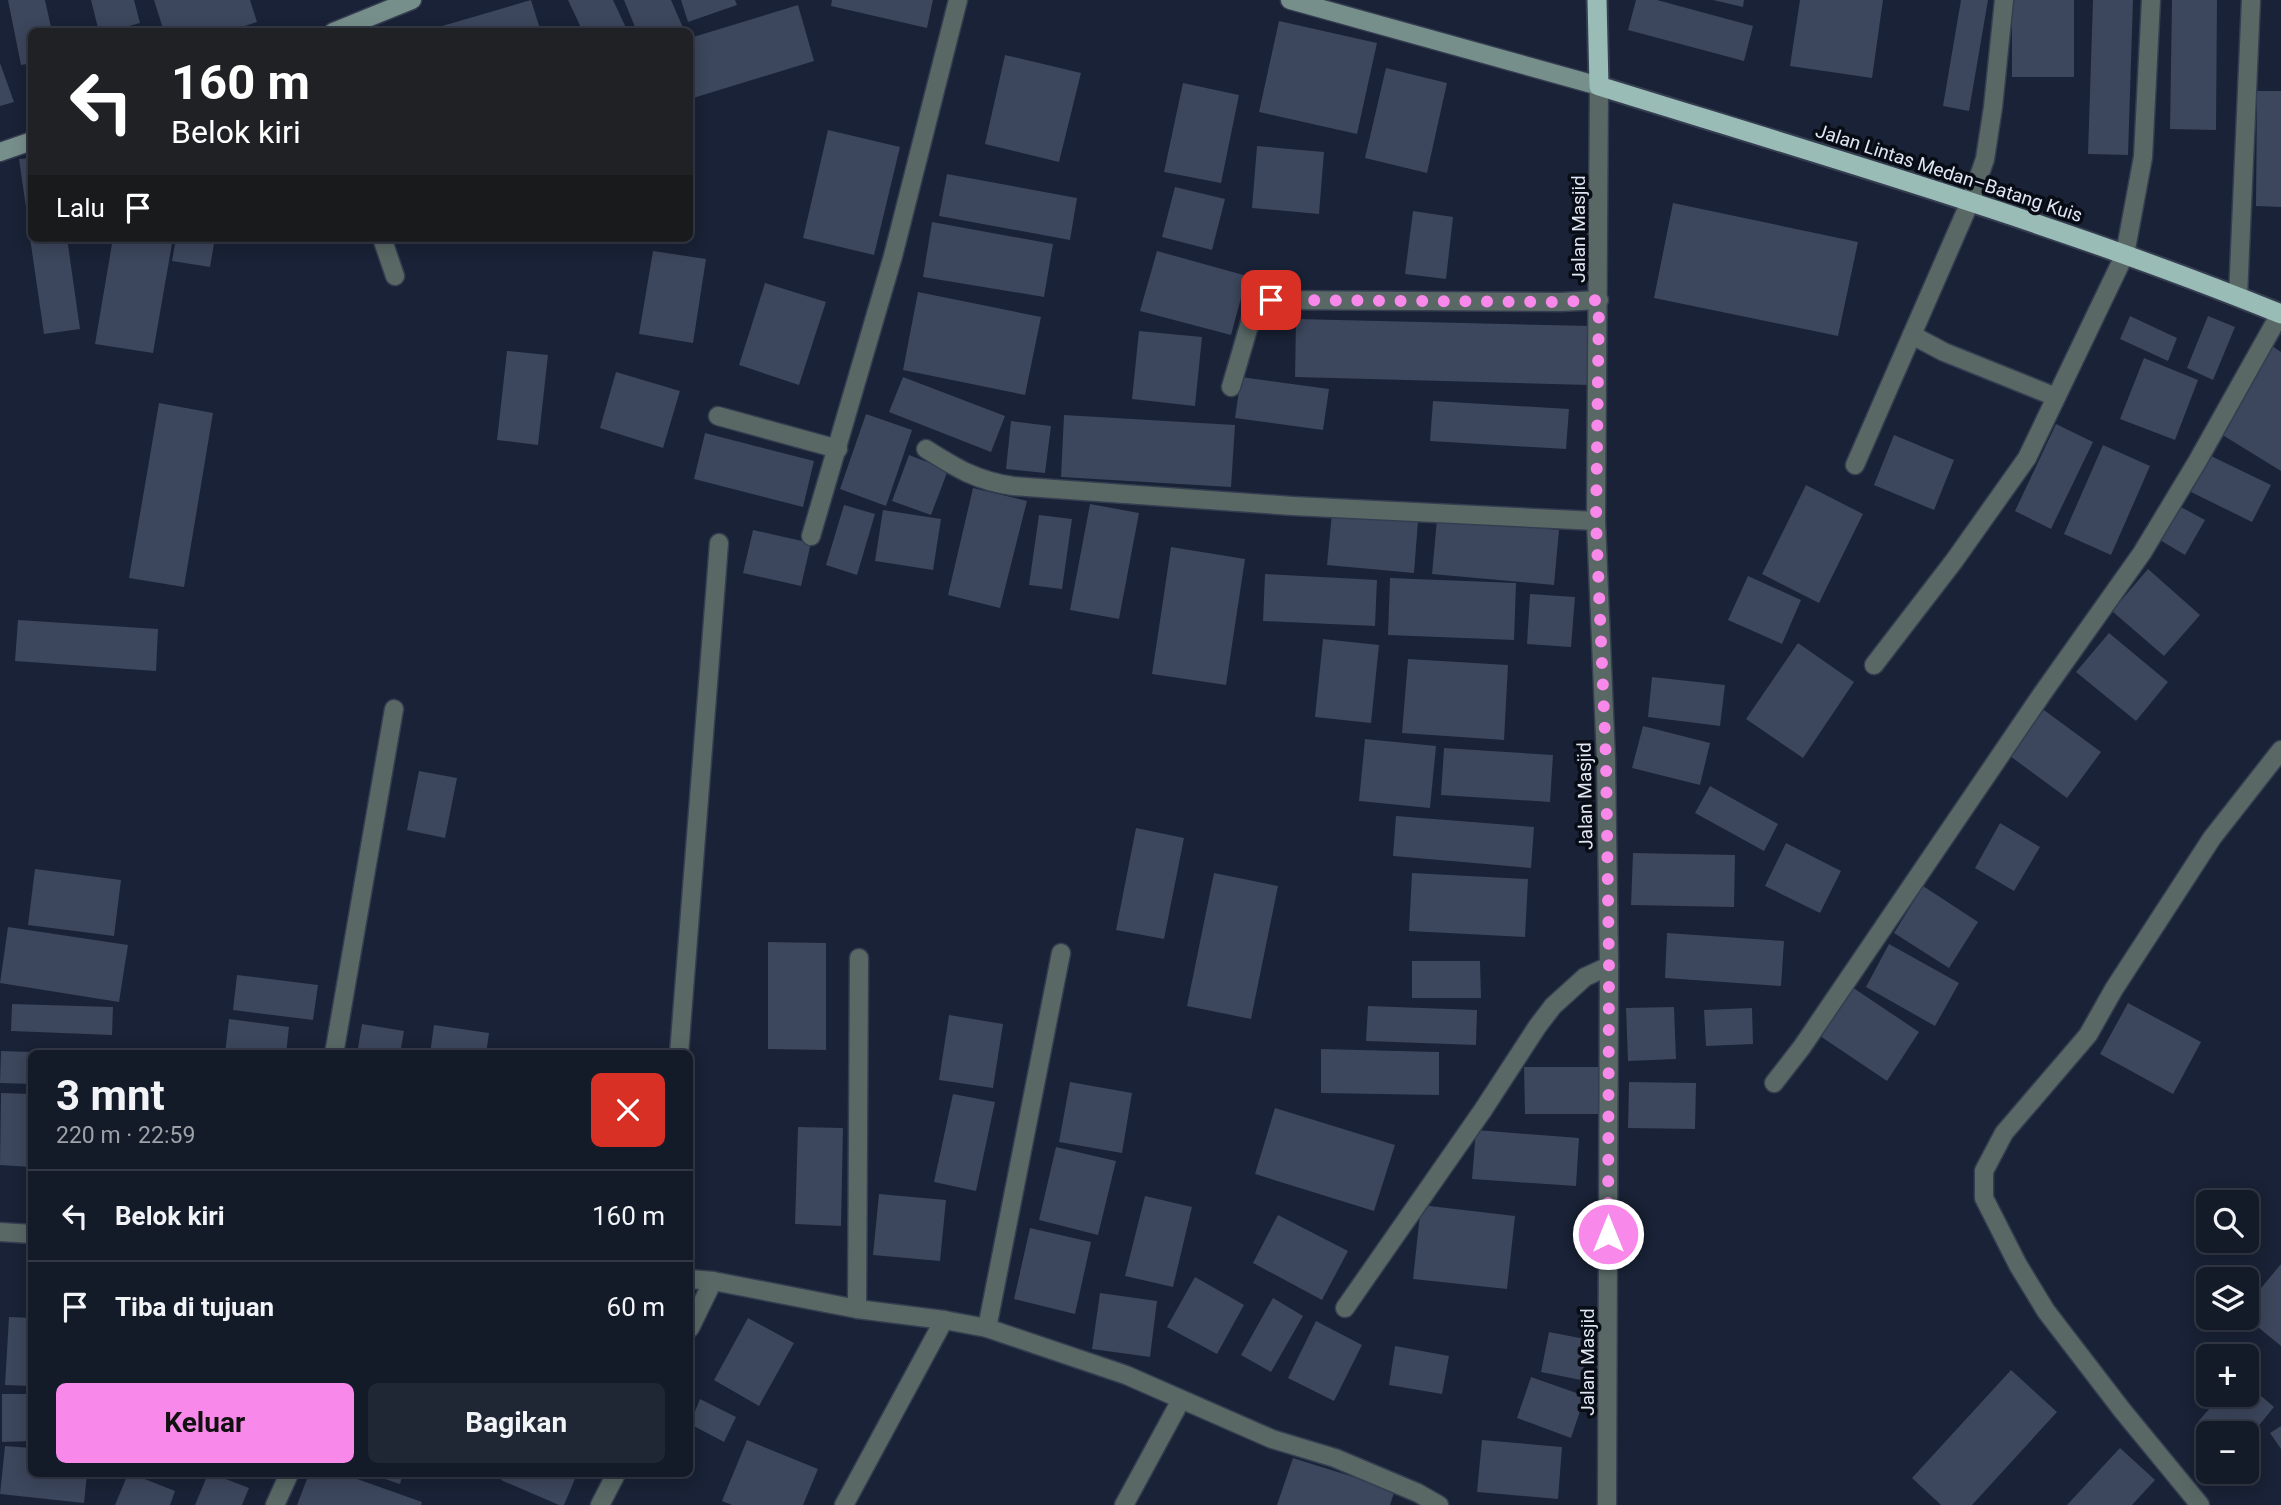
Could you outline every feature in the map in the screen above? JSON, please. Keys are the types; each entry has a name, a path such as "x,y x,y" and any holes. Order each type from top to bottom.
{"highway":[{"path":"1597,0 1599,86"},
{"name":"Jalan Lintas Medan–Batang Kuis","path":"1599,86 1970,202 2125,254 2280,314"}],"main road":[{"path":"343,28 412,0"},
{"path":"1290,0 1599,86"},
{"path":"0,152 28,142"}],"street":[{"path":"811,536 893,256 958,0"},
{"path":"1855,465 1970,202 1985,159 2004,0"},
{"path":"1874,665 1954,561 2027,458 2125,254 2143,158 2151,0"},
{"path":"2238,296 2251,0"},
{"name":"Jalan Masjid","path":"1599,86 1596,521 1606,760 1609,966 1607,1505"},
{"path":"384,242 395,276"},
{"path":"1231,387 1253,312 1261,303 1271,300 1599,300"},
{"path":"1774,1083 1802,1047 2042,694 2142,553 2197,462 2280,314"},
{"path":"1912,335 1944,352 2056,397"},
{"path":"718,416 838,449"},
{"path":"926,449 969,475 989,483 1013,486 1293,506 1596,521"},
{"path":"679,1050 719,543"},
{"path":"335,1050 394,709"},
{"path":"2200,1505 2046,1311 2018,1265 1984,1198 1984,1171 2004,1133 2088,1035 2131,962 2212,838 2281,750"},
{"path":"987,1328 1061,953"},
{"path":"857,1309 859,958"},
{"path":"1345,1308 1553,1006 1585,977 1609,966"},
{"path":"0,1232 28,1234"},
{"path":"693,1279 857,1309 987,1328 1126,1375 1272,1439 1335,1458 1418,1493 1439,1505"},
{"path":"693,1322 713,1281"},
{"path":"844,1505 944,1320"},
{"path":"1124,1505 1181,1400"},
{"path":"275,1505 288,1477"},
{"path":"600,1505 614,1477"}],"building":[{"path":"8,0 45,0 51,28 28,28 28,64 21,65"},
{"path":"91,0 134,0 140,23 122,28 98,28"},
{"path":"154,0 250,0 257,22 239,28 163,28"},
{"path":"531,0 540,28 435,28"},
{"path":"568,0 613,0 626,28 581,28"},
{"path":"624,0 671,0 683,28 635,28"},
{"path":"681,0 735,0 737,5 688,22"},
{"path":"832,0 933,0 927,28 831,6"},
{"path":"1636,0 1657,0 1753,26 1744,61 1628,30"},
{"path":"1713,0 1744,0 1743,7"},
{"path":"1800,0 1883,0 1872,78 1790,66"},
{"path":"1961,0 1988,0 1969,111 1943,106"},
{"path":"2012,0 2074,0 2074,77 2012,77"},
{"path":"2093,0 2133,0 2128,155 2088,154"},
{"path":"2172,0 2217,0 2216,130 2170,129"},
{"path":"798,5 814,61 693,98 693,37"},
{"path":"1279,21 1377,43 1357,134 1259,112"},
{"path":"1005,55 1081,73 1059,162 985,144"},
{"path":"0,63 14,102 0,106"},
{"path":"1386,68 1447,83 1427,173 1365,158"},
{"path":"1183,83 1239,95 1221,183 1164,172"},
{"path":"2257,91 2281,91 2281,207 2256,206"},
{"path":"828,130 900,147 874,255 803,238"},
{"path":"1257,146 1324,152 1319,214 1252,208"},
{"path":"28,158 28,221 19,159"},
{"path":"947,174 1077,198 1070,240 939,216"},
{"path":"1175,187 1225,199 1212,250 1162,237"},
{"path":"1673,203 1858,242 1838,336 1654,298"},
{"path":"1413,211 1453,217 1446,279 1405,274"},
{"path":"932,222 1053,244 1044,297 923,277"},
{"path":"31,242 68,242 80,329 44,334"},
{"path":"112,242 172,242 153,353 95,344"},
{"path":"175,242 214,242 210,267 172,261"},
{"path":"653,251 706,259 693,343 639,334"},
{"path":"1157,251 1247,276 1231,335 1140,311"},
{"path":"765,283 826,302 799,385 739,365"},
{"path":"918,292 1041,317 1025,395 903,370"},
{"path":"2130,316 2177,338 2168,361 2120,339"},
{"path":"2208,316 2235,327 2213,380 2187,368"},
{"path":"1296,319 1591,326 1589,385 1295,377"},
{"path":"1139,331 1202,337 1195,406 1132,399"},
{"path":"2269,344 2281,352 2281,471 2216,431"},
{"path":"507,351 548,355 538,445 497,440"},
{"path":"2144,358 2198,380 2175,440 2120,419"},
{"path":"616,372 680,391 663,448 600,428"},
{"path":"903,377 1005,416 991,452 889,412"},
{"path":"1241,377 1329,389 1323,430 1235,418"},
{"path":"1433,401 1569,409 1566,449 1430,441"},
{"path":"159,403 213,413 184,587 129,578"},
{"path":"866,414 912,430 886,506 840,489"},
{"path":"1064,415 1235,425 1231,487 1061,477"},
{"path":"1011,421 1051,426 1045,473 1006,469"},
{"path":"2056,424 2093,442 2051,529 2015,511"},
{"path":"705,433 814,461 803,507 694,479"},
{"path":"1894,435 1954,460 1934,510 1874,485"},
{"path":"2103,445 2150,466 2111,555 2064,534"},
{"path":"909,455 948,470 931,515 892,501"},
{"path":"2209,455 2271,485 2252,522 2191,492"},
{"path":"1806,485 1863,514 1819,603 1762,574"},
{"path":"973,488 1027,501 1000,608 948,595"},
{"path":"1090,504 1139,513 1119,619 1070,610"},
{"path":"844,505 875,514 857,575 826,565"},
{"path":"2179,506 2205,520 2185,555 2160,540"},
{"path":"883,510 941,519 933,570 875,561"},
{"path":"1332,513 1418,521 1414,573 1327,565"},
{"path":"1039,515 1072,519 1062,589 1029,585"},
{"path":"1437,519 1559,530 1554,585 1432,574"},
{"path":"753,530 811,543 801,586 743,573"},
{"path":"1171,547 1245,559 1226,685 1152,674"},
{"path":"2148,569 2200,615 2164,656 2112,611"},
{"path":"1265,574 1377,580 1375,626 1263,621"},
{"path":"1748,576 1801,600 1782,644 1728,620"},
{"path":"1390,578 1516,583 1514,640 1388,635"},
{"path":"1530,594 1575,597 1571,647 1527,644"},
{"path":"18,620 158,629 156,671 15,661"},
{"path":"2109,633 2168,682 2136,721 2076,672"},
{"path":"1323,639 1379,645 1371,723 1315,717"},
{"path":"1798,643 1854,682 1803,758 1746,719"},
{"path":"1408,659 1508,665 1504,740 1402,733"},
{"path":"1652,677 1725,685 1720,726 1648,717"},
{"path":"2044,710 2101,752 2067,798 2010,756"},
{"path":"1643,726 1710,743 1700,785 1632,768"},
{"path":"1365,739 1436,746 1430,808 1359,801"},
{"path":"1444,748 1553,755 1550,802 1441,795"},
{"path":"419,771 457,778 445,838 407,830"},
{"path":"1710,786 1778,824 1764,851 1695,813"},
{"path":"1396,816 1534,827 1531,868 1393,856"},
{"path":"2000,823 2040,847 2014,891 1975,868"},
{"path":"1136,828 1184,838 1164,939 1116,930"},
{"path":"1786,843 1841,871 1820,913 1765,886"},
{"path":"1633,853 1735,855 1734,907 1631,905"},
{"path":"35,869 121,880 114,936 28,925"},
{"path":"1214,873 1278,886 1251,1019 1187,1006"},
{"path":"1412,873 1528,879 1525,937 1409,931"},
{"path":"1923,886 1978,922 1949,968 1894,933"},
{"path":"8,927 128,945 119,1002 0,983"},
{"path":"1667,933 1784,941 1781,986 1665,978"},
{"path":"768,942 826,943 826,1050 768,1049"},
{"path":"1889,944 1959,983 1935,1026 1866,987"},
{"path":"1412,961 1480,961 1481,998 1412,998"},
{"path":"237,975 318,985 313,1020 233,1010"},
{"path":"1849,985 1919,1032 1887,1081 1817,1034"},
{"path":"2128,1003 2201,1042 2173,1094 2100,1054"},
{"path":"12,1004 113,1007 112,1035 11,1031"},
{"path":"1368,1006 1477,1010 1476,1045 1366,1041"},
{"path":"1674,1007 1676,1059 1628,1061 1626,1008"},
{"path":"1752,1008 1753,1044 1706,1046 1704,1010"},
{"path":"949,1015 1003,1024 993,1088 939,1080"},
{"path":"229,1019 289,1027 286,1050 225,1050"},
{"path":"362,1024 404,1031 401,1050 358,1050"},
{"path":"434,1025 489,1033 487,1050 431,1050"},
{"path":"1321,1049 1439,1052 1439,1095 1321,1093"},
{"path":"1,1051 28,1052 28,1084 0,1083"},
{"path":"1524,1067 1599,1067 1599,1114 1525,1114"},
{"path":"1070,1082 1132,1093 1122,1153 1059,1142"},
{"path":"1629,1082 1696,1083 1695,1129 1628,1128"},
{"path":"1,1093 28,1094 28,1167 0,1165"},
{"path":"953,1094 995,1102 976,1191 934,1182"},
{"path":"1275,1108 1395,1145 1374,1211 1255,1174"},
{"path":"798,1127 843,1128 841,1226 795,1224"},
{"path":"1476,1130 1579,1138 1576,1186 1472,1179"},
{"path":"1056,1147 1116,1161 1098,1235 1039,1220"},
{"path":"879,1194 946,1200 940,1261 873,1255"},
{"path":"1145,1196 1192,1207 1173,1287 1125,1276"},
{"path":"1421,1205 1515,1216 1507,1289 1413,1279"},
{"path":"1278,1215 1348,1251 1322,1300 1253,1263"},
{"path":"1030,1228 1091,1242 1075,1314 1014,1299"},
{"path":"2281,1264 2281,1346 2259,1328 2259,1291"},
{"path":"1195,1277 1244,1305 1217,1354 1167,1327"},
{"path":"1100,1293 1157,1301 1150,1357 1092,1349"},
{"path":"1273,1298 1303,1316 1271,1372 1241,1355"},
{"path":"9,1317 28,1318 28,1386 5,1385"},
{"path":"748,1318 794,1343 759,1406 714,1380"},
{"path":"1316,1321 1362,1345 1334,1401 1288,1378"},
{"path":"1549,1332 1590,1340 1581,1380 1541,1372"},
{"path":"1395,1346 1449,1356 1442,1394 1389,1385"},
{"path":"2011,1370 2057,1412 1972,1505 1941,1505 1912,1478"},
{"path":"1531,1377 1585,1396 1571,1438 1517,1418"},
{"path":"2,1394 28,1394 28,1441 2,1442"},
{"path":"2259,1394 2274,1407 2259,1425 2259,1421 2199,1421 2211,1407 2259,1407"},
{"path":"700,1399 736,1417 724,1442 693,1426 693,1416"},
{"path":"2281,1426 2281,1449 2270,1433"},
{"path":"747,1440 818,1469 803,1505 732,1505 722,1501"},
{"path":"1482,1440 1562,1447 1558,1499 1477,1492"},
{"path":"5,1446 28,1448 28,1477 87,1477 84,1503 0,1494"},
{"path":"2120,1448 2155,1480 2132,1505 2067,1505"},
{"path":"1293,1458 1395,1490 1390,1505 1277,1505"},
{"path":"127,1477 140,1477 175,1491 170,1505 115,1505"},
{"path":"207,1477 221,1477 249,1488 242,1505 195,1505"},
{"path":"308,1477 351,1477 422,1502 421,1505 297,1505"},
{"path":"379,1477 402,1477 400,1484"},
{"path":"502,1477 576,1477 564,1505 501,1480"}],"route":[{"path":"1271,300 1599,300 1596,521 1606,760 1609,966 1608,1234"}]}
